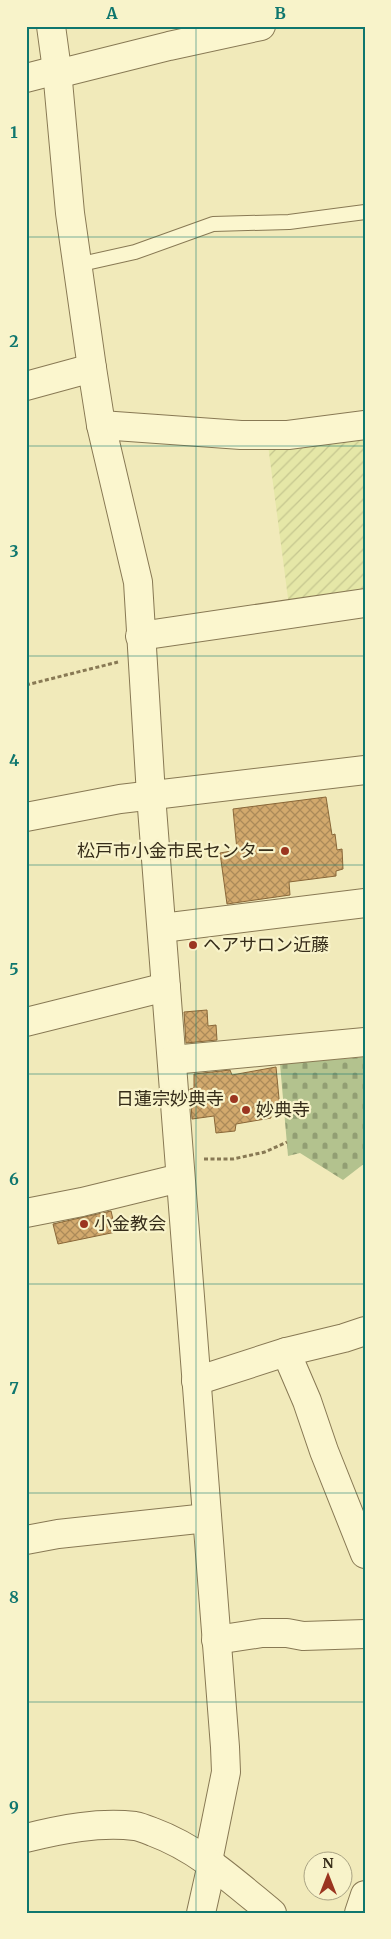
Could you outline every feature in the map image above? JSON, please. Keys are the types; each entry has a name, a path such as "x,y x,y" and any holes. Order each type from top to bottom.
{"street":[{"path":"51,26 77,265 92,368 101,425 138,582 151,796 225,1747 226,1772 201,1913"},
{"path":"26,78 261,26"},
{"path":"26,386 92,368"},
{"path":"101,425 241,435 288,434 365,425"},
{"path":"141,646 365,603"},
{"path":"26,817 120,799 365,770"},
{"path":"162,928 365,903"},
{"path":"26,1022 166,987"},
{"path":"172,1060 365,1042"},
{"path":"26,1213 82,1202 179,1169"},
{"path":"196,1381 286,1352 365,1331"},
{"path":"286,1352 355,1497 365,1554"},
{"path":"26,1540 58,1534 207,1518"},
{"path":"216,1640 262,1633 287,1633 303,1636 365,1634"},
{"path":"26,1838 82,1826 137,1826 188,1847 210,1862 272,1913"},
{"path":"359,1913 365,1895"}],"lane":[{"path":"77,265 135,252 213,224 289,222 365,212"}],"path":[{"path":"26,685 141,646"},
{"path":"179,1169 265,1152 287,1142"}],"green space":[{"path":"365,432 365,597 289,606 268,445"},
{"path":"365,1057 365,1163 343,1180 300,1153 288,1156 280,1064"}],"building":[{"name":"松戸市小金市民センター","path":"326,797 332,835 335,834 337,850 342,849 343,869 336,871 336,876 289,882 290,895 227,904 220,853 237,850 233,809"},
{"path":"207,1010 208,1026 216,1025 217,1040 186,1043 184,1012"},
{"name":"日蓮宗妙典寺","path":"276,1067 280,1109 270,1111 271,1118 236,1124 235,1131 216,1133 214,1116 192,1119 190,1089 194,1088 194,1074 230,1070 232,1075"},
{"name":"小金教会","path":"111,1211 116,1232 58,1244 53,1224"}],"place":[{"name":"松戸市小金市民センター","path":"285,851"},
{"name":"ヘアサロン近藤","path":"193,945"},
{"name":"日蓮宗妙典寺","path":"234,1099"},
{"name":"妙典寺","path":"246,1110"},
{"name":"小金教会","path":"84,1224"}]}
